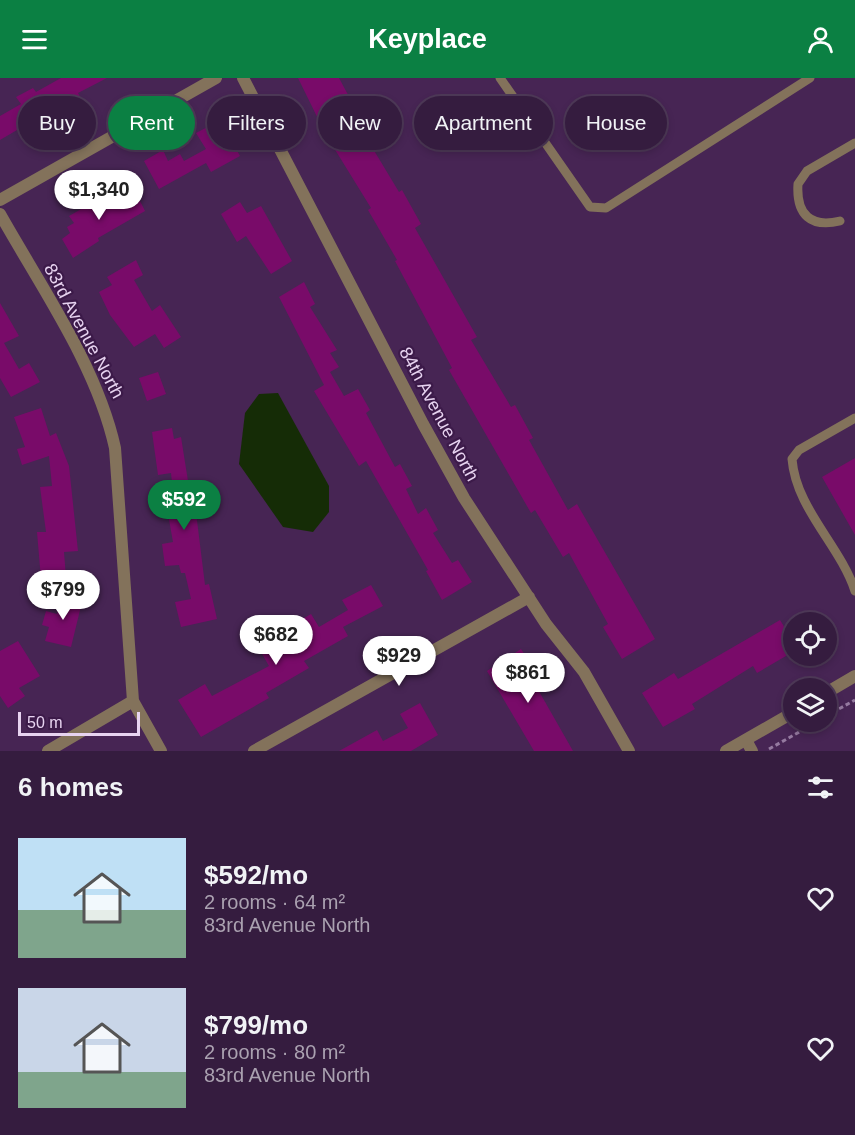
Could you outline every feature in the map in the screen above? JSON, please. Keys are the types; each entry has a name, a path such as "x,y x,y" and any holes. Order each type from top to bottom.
{"street":[{"path":"0,200 216,78"},
{"name":"84th Avenue North","path":"243,78 423,424 464,498 546,624 584,672 629,751"},
{"name":"83rd Avenue North","path":"0,214 95,383 108,415 115,448 133,701 161,751"},
{"path":"255,751 529,597"},
{"path":"837,687 855,676"},
{"path":"48,751 133,701"},
{"path":"726,751 749,746 783,720"}],"lane":[{"path":"500,78 590,207 606,208 810,78"},
{"path":"840,221 823,225 810,219 800,205 798,184 807,171 855,143"},
{"path":"855,418 799,450 792,459 793,474 803,498 855,591"}],"path":[{"path":"837,710 855,700"},
{"path":"769,749 799,732"}],"shaded area":[{"path":"278,393 329,486 329,512 313,532 283,527 239,464 245,413 259,394"}],"building":[{"path":"61,78 107,78 78,93 80,96 18,96 18,100 16,97 33,88 36,92"},
{"path":"298,78 339,78 349,96 318,96 318,119"},
{"path":"18,106 18,129 0,140 0,116"},
{"path":"207,127 207,150 237,150 240,156 211,172 206,163 159,189 144,161 163,150 168,161 180,154 184,161 206,149 196,133"},
{"path":"335,150 374,150 399,192 402,190 421,224 415,228 477,337 471,340 511,407 515,405 533,438 529,440 568,510 577,504 655,639 622,659 603,627 608,624 569,553 563,557 535,510 531,513 449,370 452,368 395,261 397,260 368,210 371,208"},
{"path":"113,191 120,203 137,195 145,211 98,238 99,241 73,258 62,239 70,233 67,227 74,223 69,216"},
{"path":"240,202 247,213 261,206 292,261 271,274 246,236 237,242 221,214"},
{"path":"136,260 143,275 134,280 152,311 160,305 181,337 164,348 155,334 134,347 110,315 99,292 112,285 107,277"},
{"path":"304,282 315,304 310,307 337,350 330,353 339,367 330,372 344,396 358,389 370,410 366,413 395,467 400,464 412,486 406,489 418,514 426,508 438,530 433,533 452,563 458,560 472,582 442,600 426,571 428,570 366,461 359,466 314,391 324,385 279,297"},
{"path":"0,303 19,336 4,343 19,369 29,363 40,382 11,397 0,378"},
{"path":"158,372 166,394 147,401 139,378"},
{"path":"41,408 50,436 56,433 69,466 78,551 64,552 66,577 41,579 37,532 46,532 40,487 52,486 49,456 22,465 17,449 25,447 14,417"},
{"path":"172,428 174,439 181,437 188,481 192,480 205,585 209,584 217,619 181,627 175,602 191,599 185,573 181,573 179,565 165,566 162,544 173,542 166,503 174,502 171,473 158,475 152,432"},
{"path":"855,458 855,535 822,477"},
{"path":"371,585 383,606 343,627 348,636 304,661 309,668 266,693 269,698 201,737 178,700 205,684 212,696 269,666 261,652 298,631 294,624 311,614 319,627 348,610 342,600"},
{"path":"63,593 83,598 71,647 45,641 49,627 42,625 46,611 57,614"},
{"path":"780,620 783,625 783,658 757,673 753,666 692,704 695,709 663,727 642,693 674,673 678,679"},
{"path":"18,641 40,676 19,688 25,696 8,708 0,696 0,651"},
{"path":"521,649 538,675 532,679 573,751 534,751 487,671"},
{"path":"420,703 438,735 411,751 339,751 377,730 383,741 408,728 400,714"}]}
